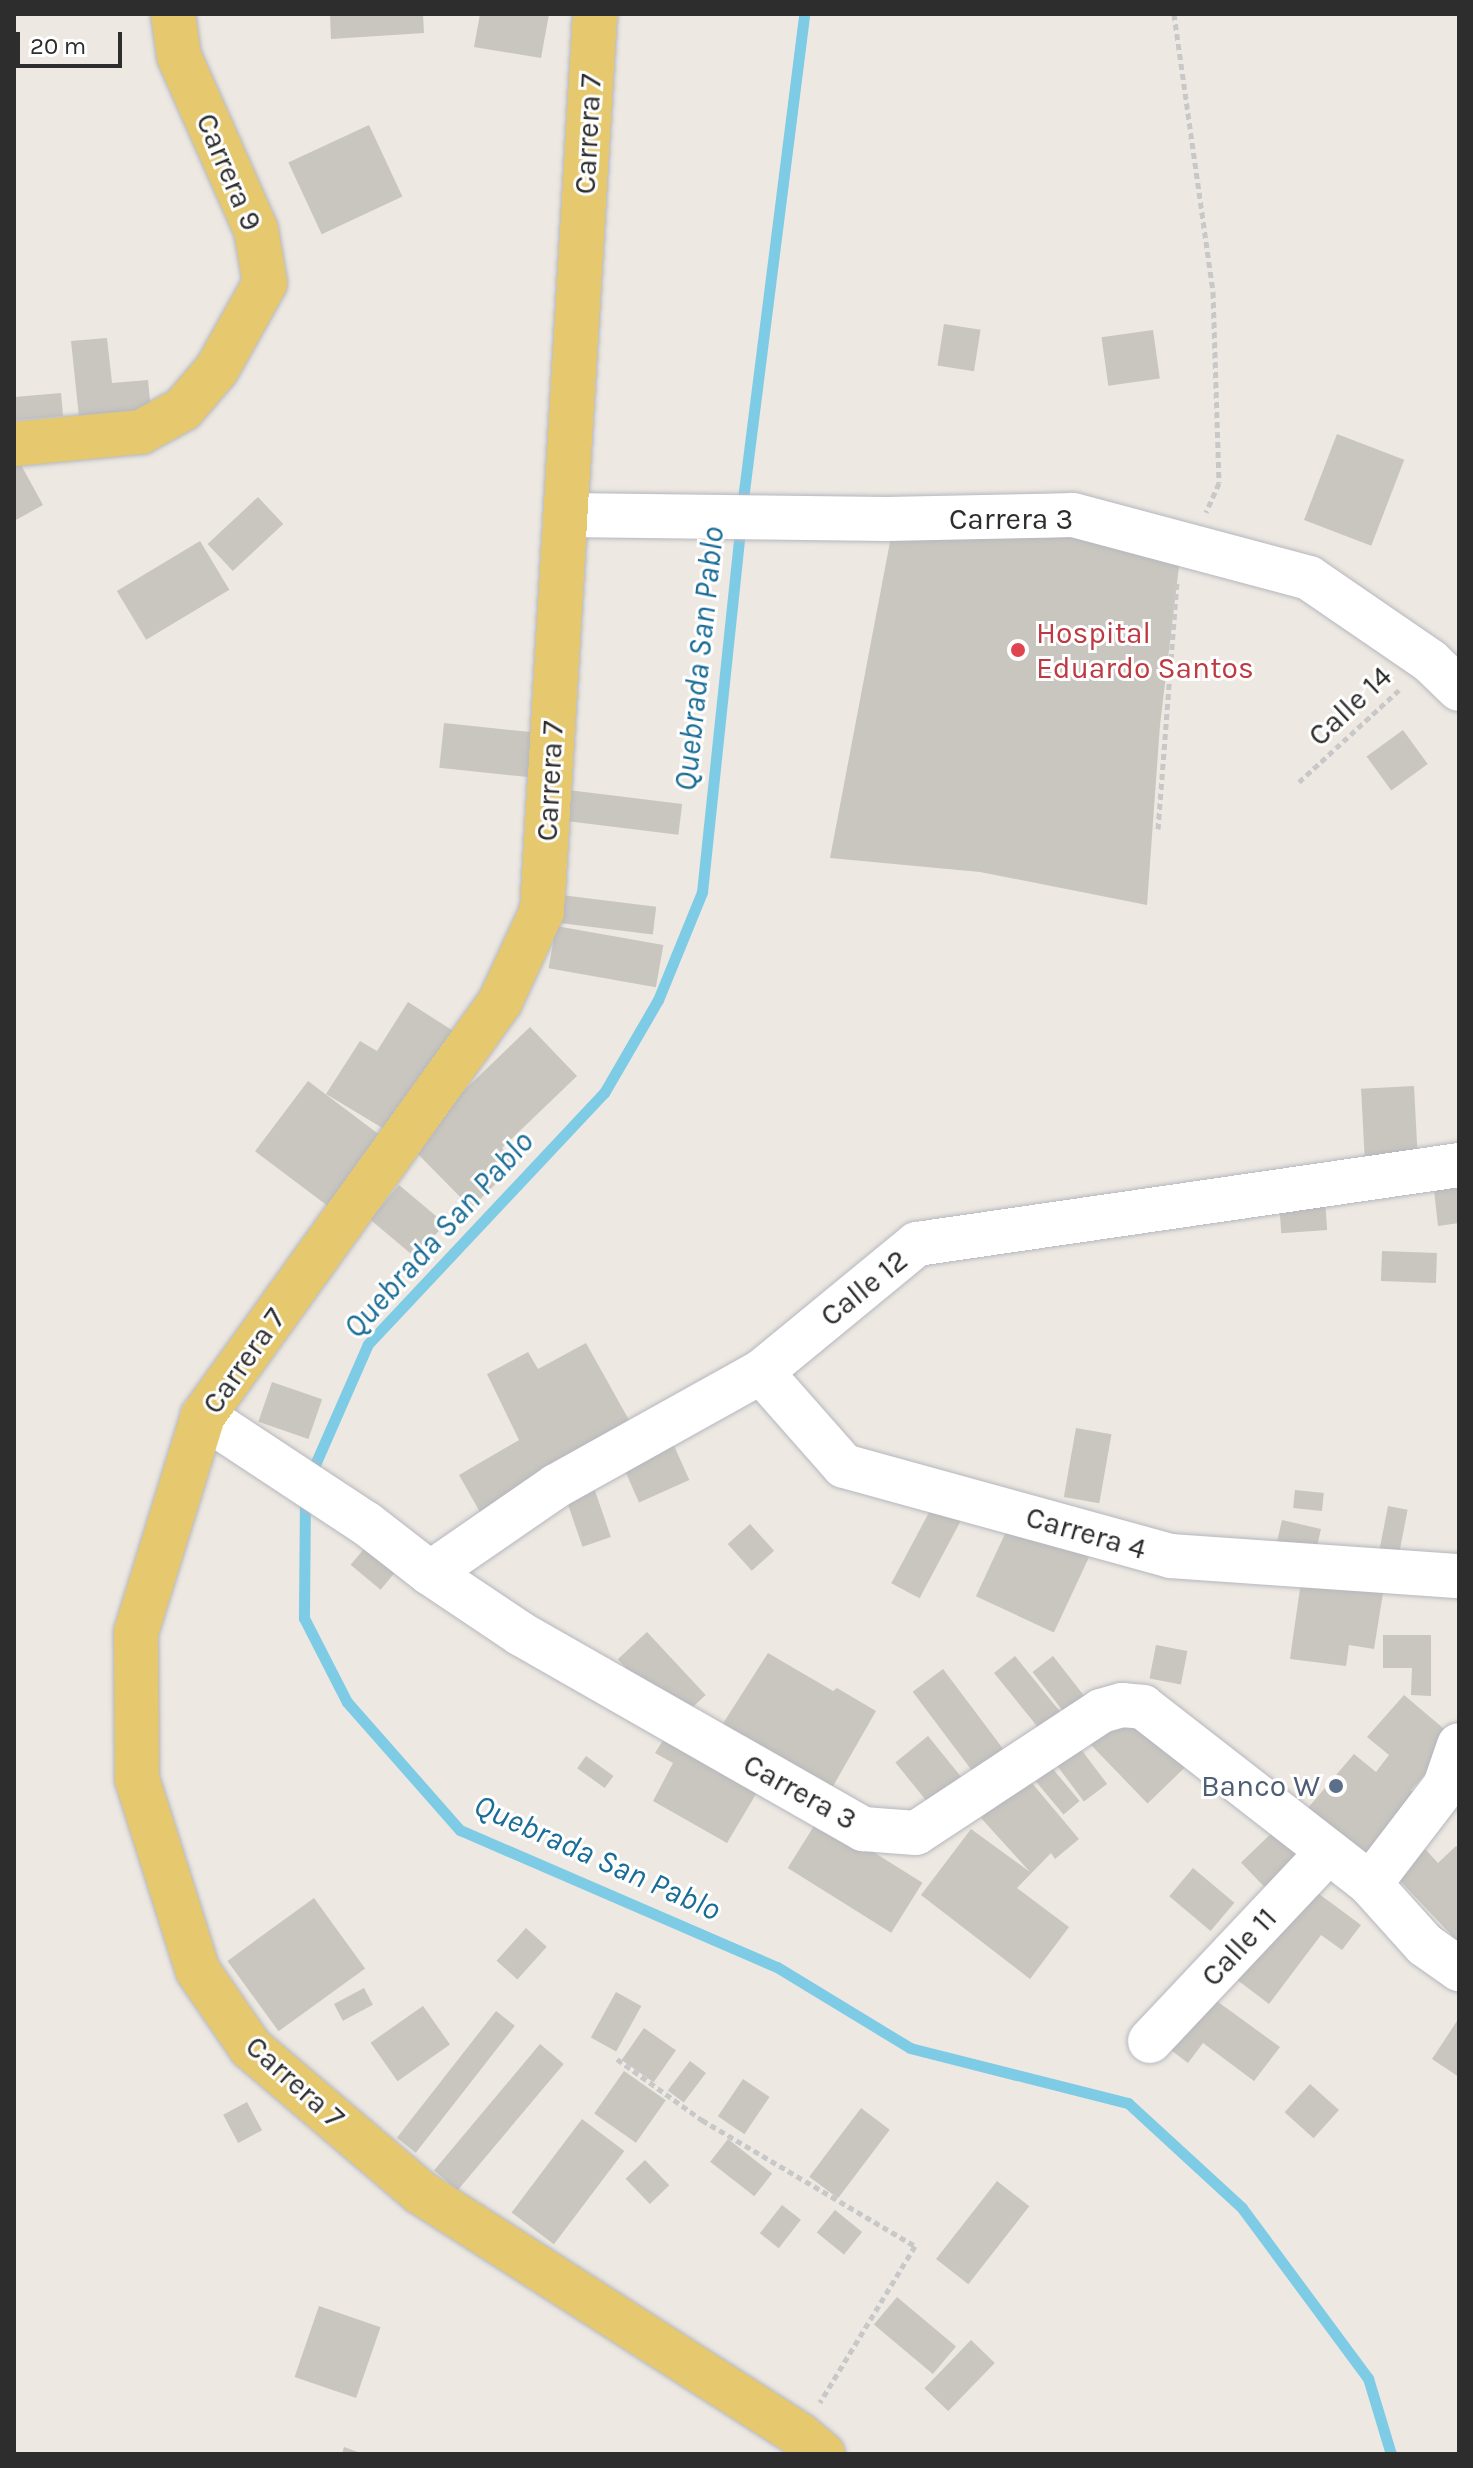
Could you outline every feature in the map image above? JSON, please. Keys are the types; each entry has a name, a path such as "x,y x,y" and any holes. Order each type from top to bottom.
{"main road":[{"name":"Carrera 9","path":"14,444 141,432 183,409 217,369 265,283 256,230 179,56 173,14"},
{"name":"Carrera 7","path":"595,14 542,911 500,1002 203,1416 136,1632 137,1779 198,1971 251,2048 420,2192 812,2445"}],"street":[{"name":"Carrera 3","path":"566,515 700,514 886,519 1073,515 1309,578 1444,675"},
{"name":"Calle 12","path":"430,1573 556,1486 761,1372 917,1244 1459,1165"},
{"name":"Carrera 4","path":"761,1372 844,1466 1171,1556 1459,1576"},
{"name":"Carrera 3","path":"203,1416 271,1464 367,1524 430,1573 521,1634 863,1829 916,1833 1101,1711 1122,1705 1143,1707 1370,1884 1425,1945 1459,1969"},
{"path":"1370,1884 1452,1790 1459,1745"},
{"name":"Calle 11","path":"1150,2041 1328,1852"}],"path":[{"path":"1158,829 1177,574 1219,483 1213,292 1174,14"},
{"name":"Calle 14","path":"1299,782 1444,675"},
{"path":"617,2059 702,2120 915,2246 812,2445"}],"building":[{"path":"330,14 423,14 424,33 331,39"},
{"path":"480,14 549,14 541,58 474,47"},
{"path":"369,125 402,197 322,234 288,163"},
{"path":"944,324 981,330 974,371 937,365"},
{"path":"1153,330 1160,379 1108,386 1102,337"},
{"path":"107,338 112,383 148,380 151,410 79,417 71,341"},
{"path":"61,393 63,416 16,420 14,397"},
{"path":"1337,434 1404,460 1371,546 1304,520"},
{"path":"14,452 43,505 14,521"},
{"path":"258,497 283,524 233,571 208,544"},
{"name":"Hospital Eduardo Santos","path":"1066,523 1181,550 1160,725 1147,905 980,872 830,858 893,526"},
{"path":"200,541 229,590 146,640 117,591"},
{"path":"444,723 542,733 538,778 439,768"},
{"path":"1403,730 1428,764 1391,790 1367,756"},
{"path":"568,790 682,804 678,835 564,821"},
{"path":"553,894 656,907 653,934 550,922"},
{"path":"556,926 663,945 656,987 549,968"},
{"path":"408,1002 458,1034 394,1135 326,1094 360,1041 377,1051"},
{"path":"530,1027 577,1076 502,1148 517,1163 471,1208 408,1144"},
{"path":"308,1081 391,1144 338,1214 255,1151"},
{"path":"1414,1086 1418,1167 1365,1170 1361,1089"},
{"path":"399,1185 445,1224 416,1258 370,1219"},
{"path":"1459,1187 1459,1223 1438,1226 1434,1190"},
{"path":"1325,1199 1327,1230 1281,1233 1279,1202"},
{"path":"1382,1251 1437,1253 1436,1283 1381,1281"},
{"path":"586,1343 639,1438 485,1521 459,1475 519,1440 487,1374 528,1352 538,1369"},
{"path":"272,1382 322,1399 308,1439 258,1422"},
{"path":"1076,1428 1111,1434 1099,1503 1064,1497"},
{"path":"671,1439 689,1480 639,1502 621,1461"},
{"path":"593,1485 611,1537 583,1547 565,1495"},
{"path":"1295,1490 1324,1493 1322,1511 1293,1508"},
{"path":"934,1503 962,1518 920,1598 891,1583"},
{"path":"1388,1506 1408,1510 1397,1567 1377,1563"},
{"path":"1282,1520 1321,1529 1314,1558 1275,1549"},
{"path":"1011,1521 1089,1557 1054,1633 976,1596"},
{"path":"750,1524 774,1551 752,1571 728,1544"},
{"path":"368,1544 398,1569 381,1590 351,1565"},
{"path":"1301,1581 1383,1593 1374,1649 1349,1645 1346,1666 1290,1659"},
{"path":"647,1632 706,1695 676,1722 618,1659"},
{"path":"1383,1635 1431,1635 1431,1696 1411,1695 1412,1668 1383,1668"},
{"path":"1156,1645 1187,1651 1181,1684 1150,1678"},
{"path":"768,1653 833,1691 837,1688 876,1711 832,1788 715,1736"},
{"path":"1015,1656 1068,1721 1047,1738 994,1673"},
{"path":"1053,1656 1093,1707 1073,1723 1033,1672"},
{"path":"943,1669 1010,1758 979,1781 913,1692"},
{"path":"1404,1695 1456,1739 1411,1790 1427,1804 1374,1866 1307,1809 1354,1754 1376,1772 1389,1755 1367,1737"},
{"path":"1128,1707 1186,1767 1148,1804 1090,1744"},
{"path":"669,1731 762,1784 727,1843 653,1801 673,1763 655,1753"},
{"path":"928,1736 969,1787 936,1813 895,1762"},
{"path":"1077,1744 1107,1784 1084,1801 1054,1761"},
{"path":"586,1756 614,1776 605,1788 577,1768"},
{"path":"1052,1768 1080,1801 1064,1814 1036,1781"},
{"path":"1026,1776 1079,1839 1055,1859 1051,1853 1017,1888 1069,1927 1030,1979 921,1895 971,1829 1030,1872 981,1818"},
{"path":"819,1818 922,1883 891,1933 788,1868"},
{"path":"1282,1823 1316,1858 1275,1898 1241,1863"},
{"path":"1416,1839 1438,1863 1456,1846 1459,1848 1459,1943 1387,1867"},
{"path":"1193,1868 1234,1903 1211,1931 1169,1896"},
{"path":"1303,1882 1361,1925 1342,1950 1321,1935 1269,2004 1232,1976"},
{"path":"314,1898 365,1968 279,2031 227,1961"},
{"path":"526,1928 547,1947 517,1979 497,1961"},
{"path":"364,1988 373,2005 343,2021 334,2004"},
{"path":"1203,1991 1280,2047 1254,2081 1203,2043 1188,2063 1163,2044"},
{"path":"616,1992 641,2006 616,2052 591,2037"},
{"path":"423,2006 450,2045 398,2081 371,2043"},
{"path":"496,2011 515,2026 416,2153 397,2138"},
{"path":"1459,2018 1459,2077 1432,2059"},
{"path":"644,2028 676,2050 654,2082 622,2060"},
{"path":"540,2044 564,2064 458,2190 434,2170"},
{"path":"690,2061 706,2073 684,2103 668,2091"},
{"path":"624,2071 666,2100 636,2143 594,2114"},
{"path":"743,2079 770,2097 744,2134 718,2116"},
{"path":"1310,2084 1339,2110 1314,2138 1285,2112"},
{"path":"247,2102 262,2130 238,2143 223,2115"},
{"path":"861,2108 890,2130 838,2198 809,2177"},
{"path":"582,2119 624,2151 554,2244 512,2212"},
{"path":"728,2139 772,2173 754,2196 710,2162"},
{"path":"645,2160 669,2185 650,2204 626,2179"},
{"path":"997,2181 1029,2206 968,2284 936,2259"},
{"path":"782,2205 801,2220 779,2248 760,2233"},
{"path":"835,2210 862,2232 844,2255 817,2233"},
{"path":"897,2297 956,2346 933,2374 874,2325"},
{"path":"319,2306 380,2327 356,2398 295,2377"},
{"path":"971,2340 995,2363 948,2411 924,2388"},
{"path":"344,2447 363,2454 342,2454"}],"waterway":[{"name":"Quebrada San Pablo","path":"742,507 804,14"},
{"name":"Quebrada San Pablo","path":"310,1476 368,1344 604,1093 658,1000 702,892 740,528"},
{"name":"Quebrada San Pablo","path":"305,1496 304,1618 347,1702 460,1830 777,1967 910,2048 1128,2103 1242,2208 1368,2378 1391,2454"}],"place":[{"name":"Hospital Eduardo Santos","path":"1018,650"},
{"name":"Banco W","path":"1336,1786"}]}
